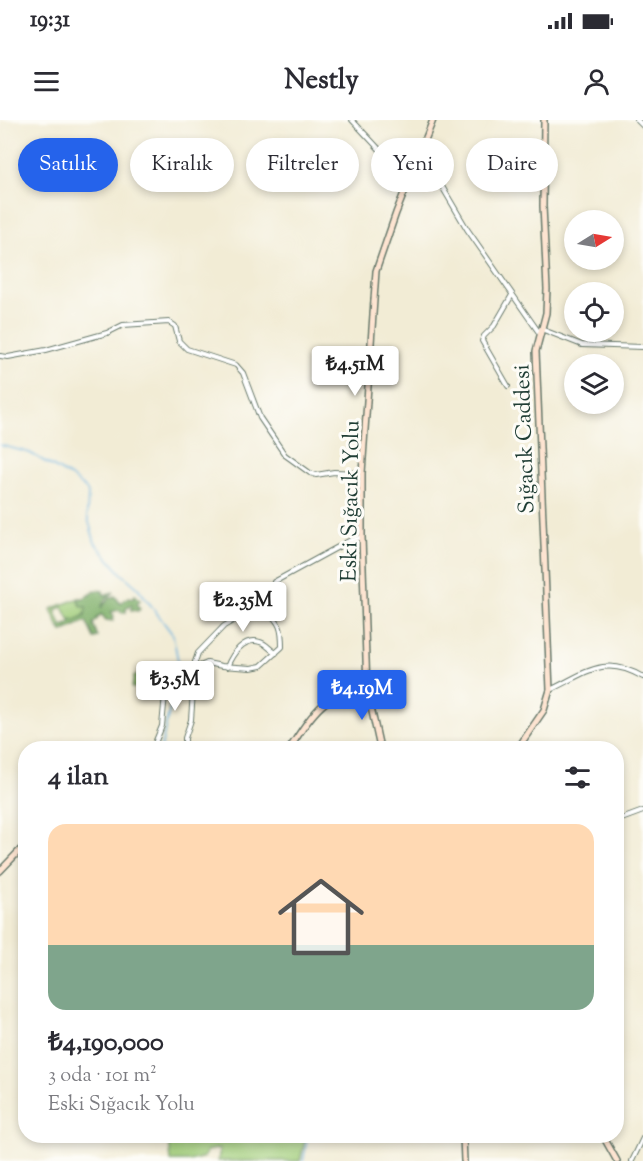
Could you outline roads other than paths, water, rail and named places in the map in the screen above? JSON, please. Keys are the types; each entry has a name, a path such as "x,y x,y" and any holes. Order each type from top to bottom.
{"main road":[{"name":"Eski Sığacık Yolu","path":"426,138 433,120"},
{"name":"Sığacık Caddesi","path":"523,741 544,710 550,690 536,351 546,313 547,289 543,206 544,120"},
{"name":"Eski Sığacık Yolu","path":"378,741 367,689 362,473 376,271 405,192"},
{"path":"295,741 321,706 335,694 351,688 367,689"},
{"path":"0,871 18,852"},
{"path":"463,1143 464,1161"},
{"path":"607,1143 617,1161"}],"street":[{"path":"352,120 371,141"},
{"path":"638,120 643,126"},
{"path":"445,192 467,230 512,295 542,332 582,345 643,346"},
{"path":"508,386 482,341 494,326 512,295"},
{"path":"0,356 8,357 45,350 107,333 123,325 169,322 175,326 179,341 187,349 236,365 243,373 260,418 285,455 316,475 334,472 362,473"},
{"path":"267,610 274,582 349,541 362,537"},
{"path":"195,668 207,663 227,667 261,666 282,647 280,625 267,610"},
{"path":"185,741 191,720 198,653 224,626 238,618 267,610"},
{"path":"227,667 236,650 256,641 262,642 269,650 276,652"},
{"path":"550,690 600,666 611,665 623,668 643,677"},
{"path":"156,741 162,726 165,674"},
{"path":"624,818 643,811"},
{"path":"632,1161 643,1138"}],"waterway":[{"path":"0,445 30,453 71,477 86,489 88,493 87,515 95,543 121,573 138,588 173,635 179,666 163,741"},
{"path":"303,1161 307,1143"}]}
